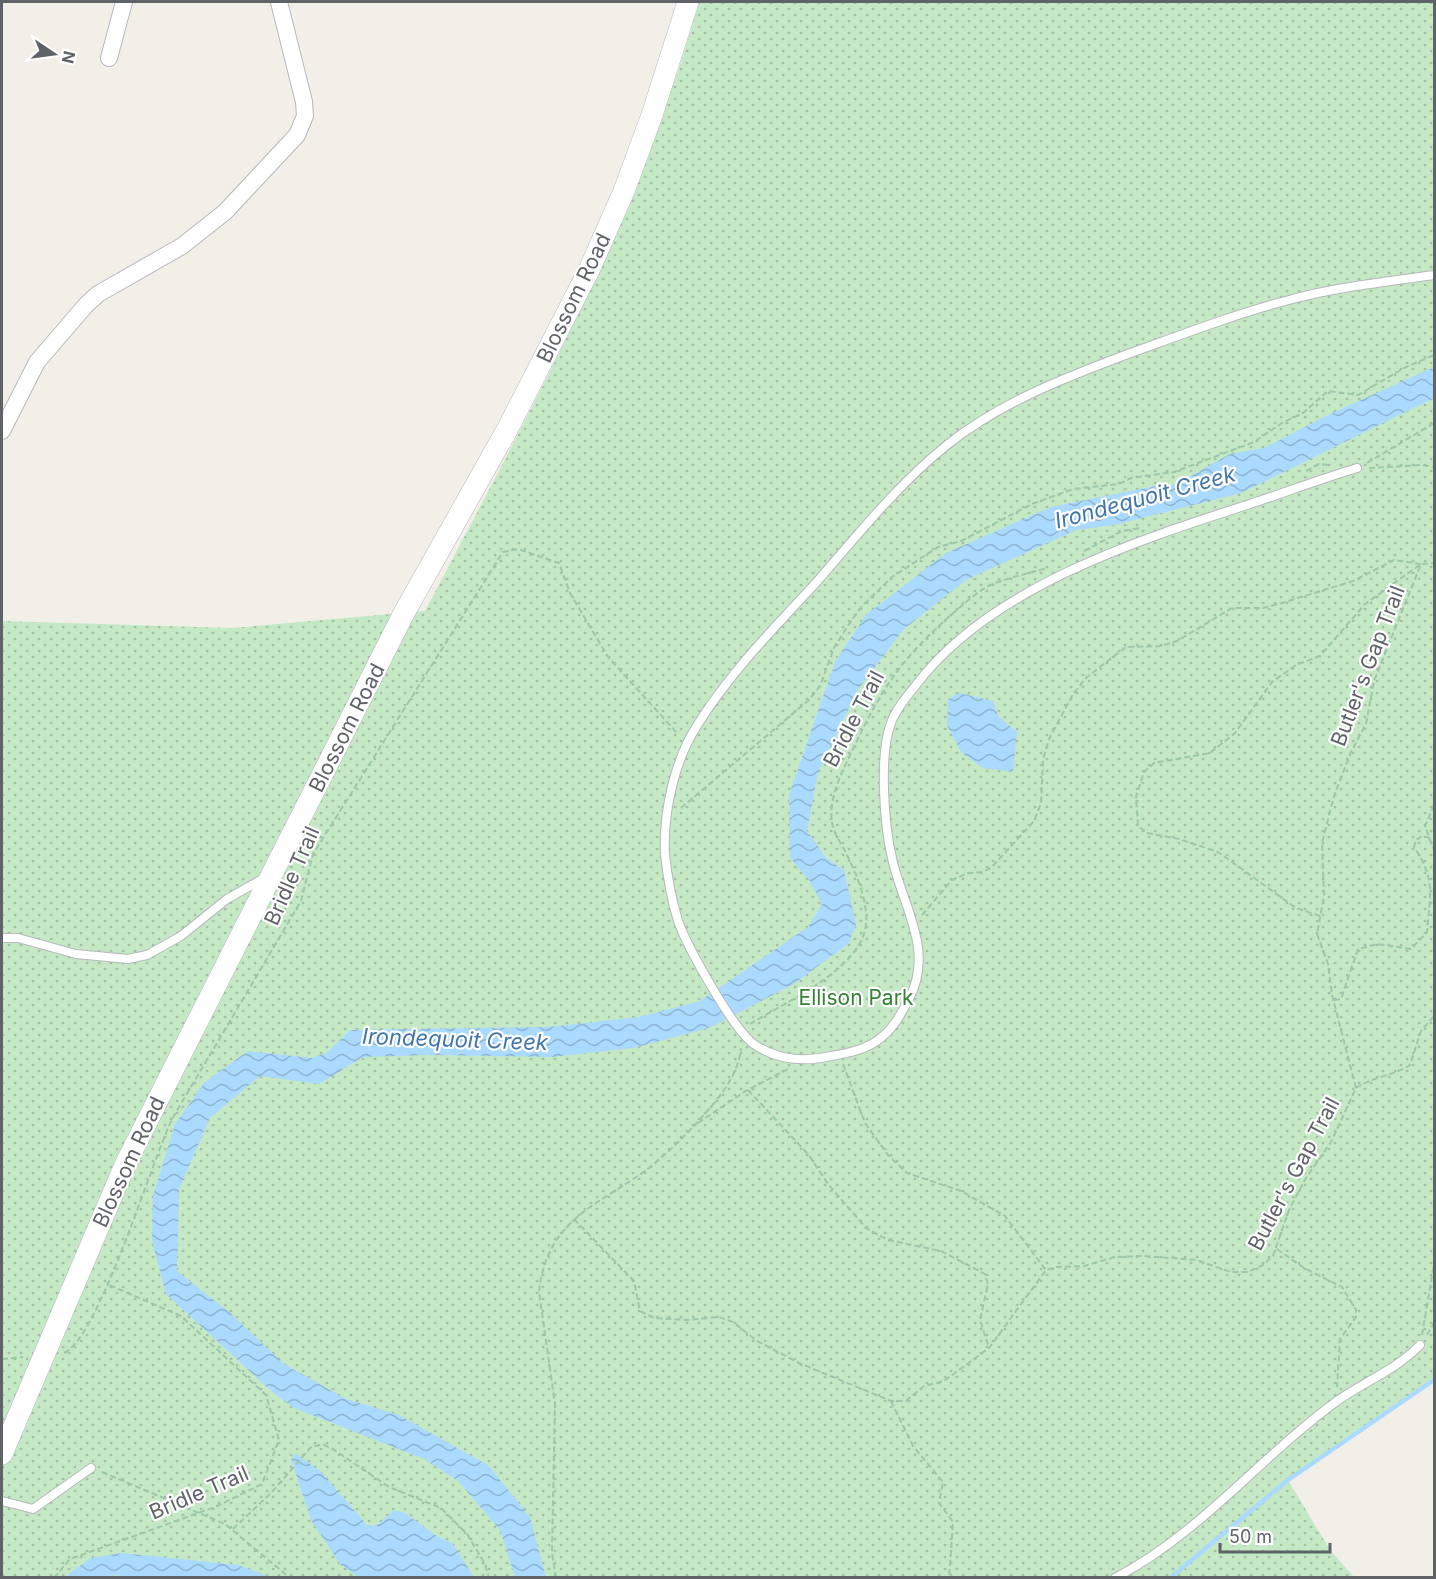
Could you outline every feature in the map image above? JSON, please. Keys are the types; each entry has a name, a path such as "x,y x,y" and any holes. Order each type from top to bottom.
{"street":[{"path":"109,58 124,2"},
{"path":"2,431 37,362 86,305 98,294 200,233 225,212 297,135 304,116 304,102 279,2"},
{"name":"Blossom Road","path":"2,1454 125,1165 404,613 508,429 584,281 642,143 688,2"}],"lane":[{"path":"1358,468 1167,531 1106,555 1022,596 986,620 931,665 891,722 884,760 891,856 914,924 918,970 914,989 899,1018 881,1038 855,1051 800,1060 778,1056 758,1047 741,1032 731,1018 678,920 665,853 675,776 686,743 713,700 899,490 947,445 996,411 1031,392 1079,372 1290,299 1434,275"},
{"path":"2,938 18,938 76,954 128,959 147,955 181,936 227,899 275,872"},
{"path":"1115,1578 1162,1549 1214,1510 1251,1471 1338,1401 1398,1365 1420,1345"},
{"path":"2,1501 33,1509 91,1468"}],"path":[{"path":"668,819 762,738 798,712 820,686 834,648 861,607 892,577 938,548 961,541 1019,513 1032,504 1073,489 1161,476 1245,446 1303,413 1328,391 1358,395 1404,368 1434,355"},
{"path":"1358,468 1434,423"},
{"path":"1299,475 1318,464 1358,468 1422,465 1434,467"},
{"path":"1080,553 1122,531 1148,526"},
{"name":"Bridle Trail","path":"44,1356 68,1352 81,1339 109,1285 157,1150 191,1086 214,1053 301,901 313,854 503,552 518,549 559,563 570,593 608,657 686,743"},
{"path":"914,924 952,880 968,873 983,872 992,867 1034,821 1041,803 1042,760 1049,739 1073,694 1087,677 1126,647 1161,646 1177,641 1232,608 1263,608 1282,603 1353,581 1394,560 1421,564"},
{"name":"Butler's Gap Trail","path":"1046,1270 1056,1267 1084,1266 1115,1257 1144,1256 1196,1260 1230,1272 1248,1272 1263,1265 1277,1249 1289,1210 1306,1178 1331,1142 1356,1088 1334,1000 1328,964 1317,934 1324,896 1322,843 1334,796 1351,752 1366,724 1374,681 1421,564 1434,563"},
{"path":"1320,916 1296,908 1218,852 1179,839 1147,833 1138,826 1136,797 1144,772 1154,764 1210,753 1235,733 1272,682 1296,665 1320,656 1365,604 1421,564"},
{"name":"Bridle Trail","path":"741,1032 820,982 845,962 864,936 867,923 857,879 832,825 831,813 839,778 880,692 908,654 971,597 993,584 1049,568"},
{"path":"1434,805 1425,826 1434,850"},
{"path":"1334,1000 1341,999 1345,992 1358,949 1377,944 1411,949 1427,932 1430,874 1428,865 1414,847 1416,840 1422,836 1430,838"},
{"path":"1356,1088 1365,1082 1382,1079 1410,1065 1421,1031 1434,1016"},
{"path":"556,1578 552,1543 555,1404 539,1292 541,1274 560,1234 574,1219 594,1202 653,1165 695,1125 720,1096 737,1067 741,1032"},
{"path":"574,1219 634,1281 640,1311 654,1317 687,1320 718,1317 734,1322 757,1341 799,1363 891,1401 906,1401 924,1386 944,1381 989,1348 1046,1270 1005,1216 961,1191 907,1173 888,1155 865,1122 847,1071 838,1055"},
{"path":"695,1125 748,1090 784,1072 800,1060"},
{"path":"748,1090 808,1154 828,1184 866,1228 888,1240 941,1251 985,1274 988,1284 980,1320 989,1348"},
{"path":"1277,1249 1304,1268 1342,1287 1356,1310 1356,1317 1340,1339 1336,1374 1338,1401"},
{"path":"1420,1345 1434,1264"},
{"name":"Bridle Trail","path":"54,1578 70,1559 200,1513 262,1484 279,1440 266,1395 181,1316 109,1285"},
{"path":"1420,1345 1434,1323"},
{"path":"891,1401 913,1446 943,1482 939,1503 953,1522 949,1578"},
{"path":"233,1529 309,1449 317,1444 324,1445 362,1467 389,1487 441,1508 467,1534 485,1564 489,1578"},
{"path":"91,1468 233,1529 290,1578"}],"green space":[{"name":"Ellison Park","path":"699,2 1434,2 1434,1380 1288,1480 1330,1550 1354,1577 2,1578 2,621 232,628 425,611 542,388 613,237 646,160"}],"water":[{"name":"Irondequoit Creek","path":"1434,367 1434,398 1241,493 1114,525 1076,530 966,580 904,629 859,688 818,772 807,831 827,859 844,870 856,925 848,944 792,985 709,1028 633,1048 553,1057 427,1055 363,1057 319,1084 260,1076 210,1118 179,1189 177,1271 228,1311 284,1364 346,1399 399,1415 489,1466 530,1517 546,1577 515,1577 500,1530 458,1481 424,1459 294,1408 270,1390 166,1294 152,1241 153,1196 175,1124 205,1082 248,1051 312,1058 328,1052 350,1030 549,1027 639,1017 700,1001 808,927 822,904 809,880 790,858 789,795 835,662 866,615 946,553 1051,507 1155,486 1169,486 1230,454 1264,448 1330,414"},
{"path":"960,693 993,701 998,716 1017,732 1013,772 983,768 962,753 947,726 948,699"},
{"path":"296,1453 321,1472 367,1525 376,1526 394,1510 405,1513 435,1535 452,1543 474,1577 358,1577 340,1564 311,1520 291,1459"},
{"path":"122,1553 238,1565 270,1577 134,1578 115,1575 111,1577 64,1577 91,1558"}],"waterway":[{"path":"1170,1578 1288,1480 1434,1380"}]}
